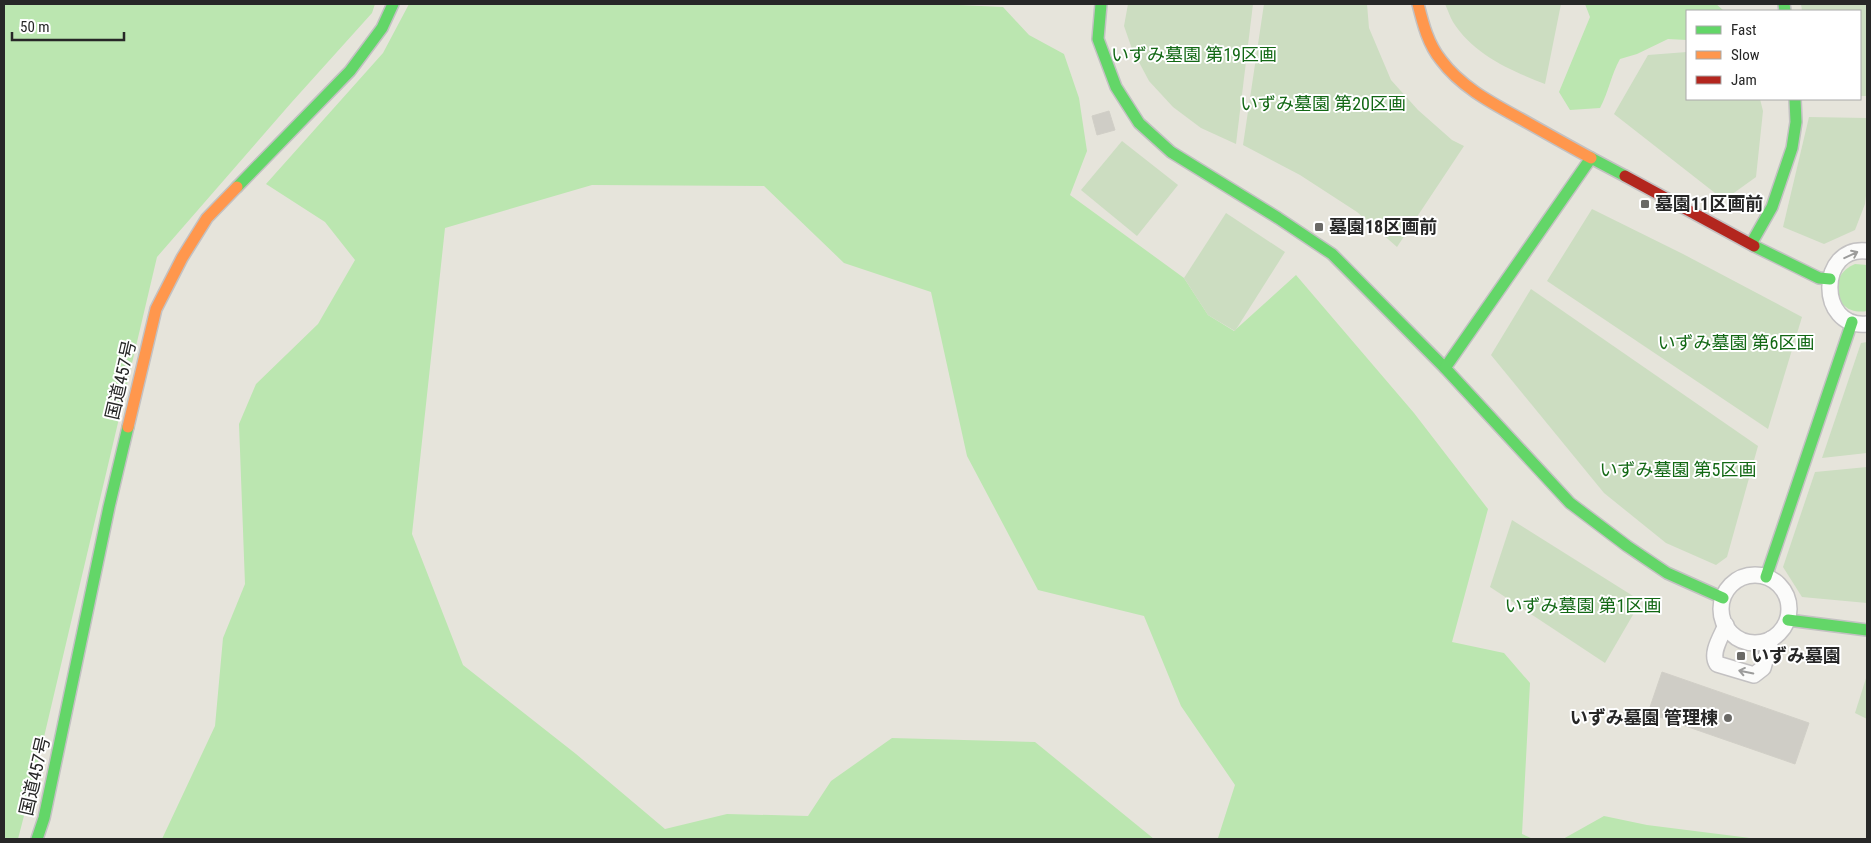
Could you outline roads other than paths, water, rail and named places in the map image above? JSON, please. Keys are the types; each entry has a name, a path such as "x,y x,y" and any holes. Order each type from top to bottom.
{"main road":[{"name":"国道457号","path":"38,839 70,698 109,507 156,309 182,258 208,218 350,71 382,28 393,4"},
{"path":"1101,4 1098,39 1116,87 1139,123 1172,152 1332,254 1445,368 1570,503 1627,546 1667,573 1723,598"},
{"path":"1418,4 1419,14 1430,44 1444,65 1460,82 1479,96 1786,263 1819,278 1830,279"},
{"path":"1751,244 1772,207 1792,148 1796,122 1795,100"},
{"path":"1445,368 1591,158"},
{"path":"1766,576 1860,323"},
{"path":"1788,620 1867,630"}],"street":[{"path":"1860,323 1843,317 1833,305 1829,290 1830,279 1838,263 1854,253 1867,251"},
{"path":"1745,576 1766,576 1779,585 1788,599 1790,610 1788,620 1783,630 1771,639 1755,644 1744,642 1734,636 1723,619 1721,608 1723,598 1732,585 1745,576"},
{"path":"1726,625 1714,653 1714,659 1717,664 1754,675 1763,668 1771,639"}],"place":[{"name":"墓園11区画前","path":"1645,204"},
{"name":"墓園18区画前","path":"1319,227"},
{"name":"いずみ墓園","path":"1741,656"},
{"name":"いずみ墓園 管理棟","path":"1728,718"}],"park label":[{"name":"いずみ墓園 第19区画","path":"1194,55"},
{"name":"いずみ墓園 第20区画","path":"1323,104"},
{"name":"いずみ墓園 第6区画","path":"1736,343"},
{"name":"いずみ墓園 第5区画","path":"1678,470"},
{"name":"いずみ墓園 第1区画","path":"1583,606"}]}
